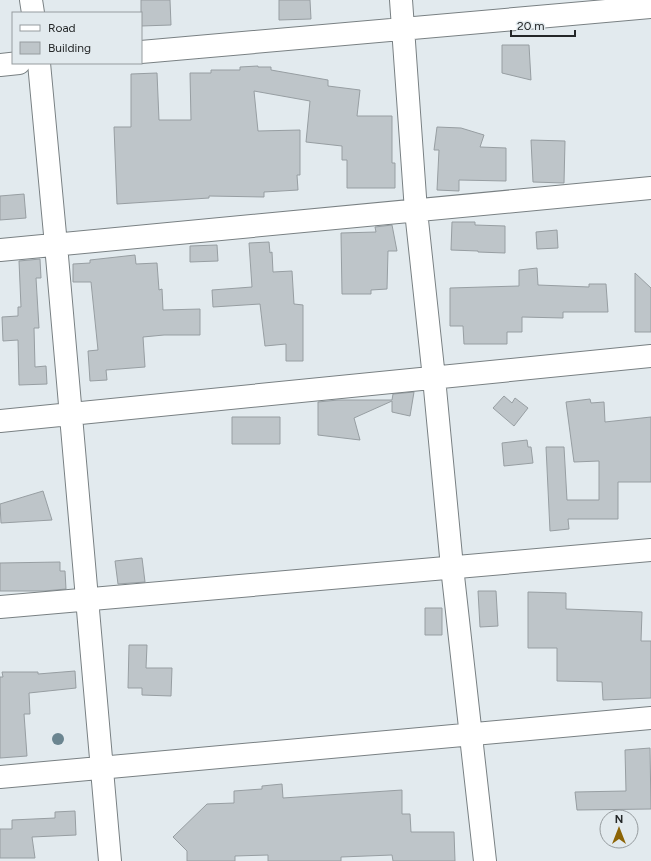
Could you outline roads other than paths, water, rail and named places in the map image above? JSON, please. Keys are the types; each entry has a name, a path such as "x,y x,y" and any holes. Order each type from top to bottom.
{"street":[{"path":"31,0 33,12"},
{"path":"402,0 416,211 452,567 472,734 485,861"},
{"path":"142,52 651,7"},
{"path":"0,65 12,64"},
{"path":"39,64 110,861"},
{"path":"0,250 651,188"},
{"path":"0,421 651,356"},
{"path":"0,607 651,550"},
{"path":"0,777 651,718"}]}
